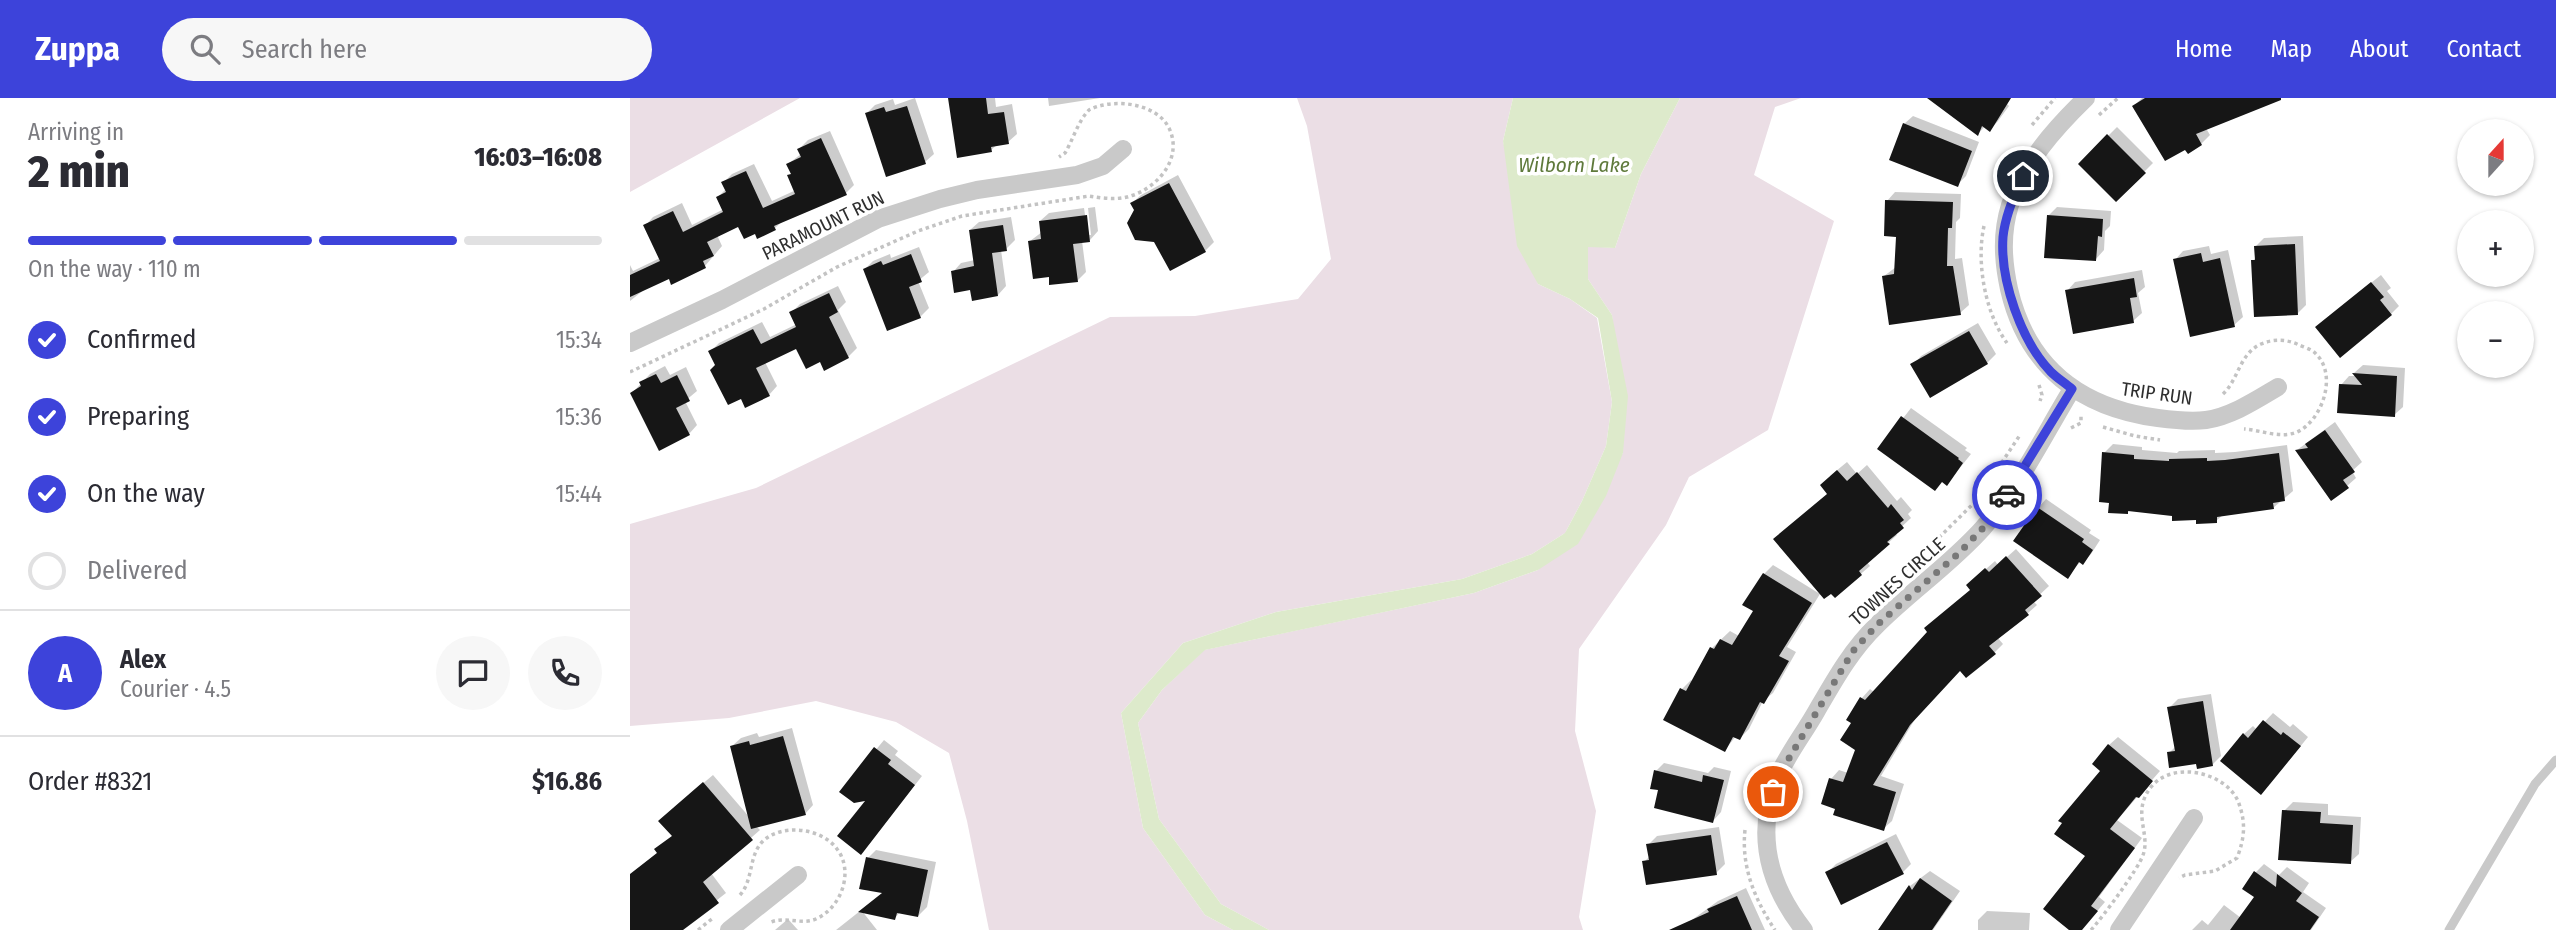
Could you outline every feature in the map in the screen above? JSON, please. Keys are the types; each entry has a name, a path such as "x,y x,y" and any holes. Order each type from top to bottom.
{"street":[{"name":"TRIP RUN","path":"2086,98 2054,129 2023,176 2010,206 2003,236 2011,299 2035,350 2051,372 2072,389 2104,405 2134,415 2207,420 2243,408 2278,387"},
{"name":"PARAMOUNT RUN","path":"630,343 722,300 878,219 965,193 1077,175 1103,166 1123,149"},
{"name":"TOWNES CIRCLE","path":"1804,930 1786,907 1773,878 1765,841 1767,809 1779,775 1853,651 1878,624 1959,553 1985,526 2018,479 2072,389"},
{"path":"2119,930 2194,818"},
{"path":"729,930 798,875"}],"lane":[{"path":"2449,930 2535,784 2556,760"}],"path":[{"path":"2026,134 2055,98"},
{"path":"2091,124 2118,98"},
{"path":"1986,217 1981,237 1982,269 1990,307 1999,332 2013,351"},
{"path":"2034,379 2042,395 2040,404"},
{"path":"2070,429 2081,423 2081,416 2090,398"},
{"path":"1900,575 1978,500 2027,425"},
{"path":"1746,825 1746,868 1760,908 1775,930"}],"shaded area":[{"path":"630,98 800,98 630,192"},
{"path":"1297,98 1513,98 1503,141 1538,284 1570,299 1597,318 1612,402 1606,446 1582,501 1565,533 1532,554 1462,579 1276,612 1183,643 1121,713 1143,828 1205,915 1233,930 989,930 967,821 949,753 896,722 816,701 729,718 630,726 630,524 756,488 1110,317 1195,316 1298,299 1331,259 1307,126"},
{"path":"1680,98 1801,98 1775,107 1754,175 1834,221 1768,430 1689,477 1666,525 1579,649 1575,731 1596,811 1579,917 1583,930 1269,930 1221,904 1159,819 1138,723 1162,690 1204,650 1474,593 1538,570 1623,453 1612,315 1588,279 1588,246 1615,248 1641,174"}],"water":[{"name":"Wilborn Lake","path":"1513,98 1680,98 1641,174 1615,248 1588,247 1588,279 1612,315 1628,396 1623,453 1606,496 1578,544 1538,570 1474,593 1205,650 1162,690 1138,723 1159,819 1221,904 1269,930 1233,930 1205,915 1143,828 1121,713 1183,643 1276,612 1462,579 1532,554 1565,533 1606,446 1612,402 1598,318 1570,299 1538,284 1517,246 1503,141"}],"building":[{"path":"948,98 986,98 988,114 1004,112 1009,144 991,147 992,152 957,158"},
{"path":"1927,98 2011,98 1990,132 1982,126 1978,136"},
{"path":"2145,98 2281,100 2196,134 2202,145 2188,154 2185,150 2165,161 2132,106"},
{"path":"907,106 926,164 886,177 865,113 884,107 886,112"},
{"path":"1903,123 1972,151 1958,187 1889,160"},
{"path":"2107,134 2146,173 2116,202 2078,164"},
{"path":"821,138 847,195 774,226 776,230 757,239 755,234 744,239 738,227 707,242 714,256 703,261 706,268 671,285 669,279 630,297 630,275 660,261 643,225 673,211 683,232 723,212 716,197 726,192 721,182 746,171 763,208 795,194 787,175 791,174 786,164 801,157 797,149"},
{"path":"1169,183 1206,252 1170,271 1154,242 1135,240 1127,223 1134,210 1130,203"},
{"path":"1885,200 1953,202 1952,228 1948,228 1947,266 1953,266 1961,315 1889,325 1882,276 1894,274 1896,237 1884,236"},
{"path":"1087,215 1090,242 1073,244 1078,282 1049,285 1049,277 1033,279 1028,241 1041,239 1039,221"},
{"path":"2047,215 2103,219 2102,237 2098,236 2096,261 2044,258"},
{"path":"1003,225 1007,251 992,253 998,296 972,301 970,290 954,293 951,271 974,266 969,230"},
{"path":"2295,244 2298,315 2254,317 2251,260 2255,260 2254,246"},
{"path":"2201,253 2203,262 2220,258 2235,327 2190,337 2173,259"},
{"path":"911,254 922,282 909,287 921,318 887,331 863,269 881,261 883,265"},
{"path":"2134,278 2137,297 2130,298 2134,323 2073,334 2065,290"},
{"path":"2371,282 2384,297 2380,300 2392,315 2340,358 2315,327"},
{"path":"829,293 838,312 829,317 849,358 824,371 820,362 806,369 796,349 756,368 770,396 745,408 741,399 728,405 710,370 715,365 708,351 753,329 761,344 796,327 789,312"},
{"path":"1969,331 1988,364 1930,398 1910,364"},
{"path":"2352,373 2397,376 2395,417 2337,413 2339,384 2362,385"},
{"path":"656,374 661,383 677,375 690,401 676,408 690,435 659,451 630,393 641,386 639,382"},
{"path":"1901,416 1963,463 1947,486 1942,482 1935,491 1877,449"},
{"path":"2325,430 2355,472 2343,480 2349,488 2331,501 2295,450 2308,448 2305,444"},
{"path":"2102,452 2134,455 2134,459 2169,461 2207,458 2207,461 2225,460 2279,453 2285,501 2273,503 2274,509 2217,517 2217,523 2172,521 2172,516 2128,511 2128,514 2108,513 2109,503 2099,502"},
{"path":"1837,470 1847,481 1857,472 1888,508 1891,504 1904,520 1900,523 1904,528 1859,571 1862,575 1835,598 1831,594 1824,599 1773,539 1827,494 1820,485"},
{"path":"2037,507 2084,539 2082,542 2093,550 2083,565 2079,562 2068,579 2013,541"},
{"path":"2006,556 2042,596 2025,610 2029,615 1989,646 1996,654 1966,678 1960,671 1910,725 1873,785 1896,792 1884,831 1833,815 1835,809 1821,804 1829,778 1843,782 1855,750 1840,740 1851,723 1846,720 1860,697 1865,700 1927,632 1924,628 1970,590 1966,585 1985,568 1989,572"},
{"path":"1763,573 1812,603 1779,656 1789,661 1764,704 1760,702 1740,740 1733,737 1725,752 1663,720 1680,688 1686,691 1710,647 1714,649 1720,639 1732,645 1753,611 1742,605"},
{"path":"2203,701 2213,766 2197,769 2196,764 2169,768 2167,752 2175,751 2167,707"},
{"path":"2263,720 2281,735 2283,732 2301,746 2261,795 2220,761 2243,733 2248,738"},
{"path":"783,736 806,815 751,829 730,746 749,741 750,745"},
{"path":"2108,744 2153,781 2110,829 2135,848 2091,906 2098,911 2082,930 2069,930 2043,909 2085,856 2054,834 2062,823 2058,821 2100,771 2092,764"},
{"path":"874,747 891,760 888,764 915,785 861,855 837,836 865,801 854,803 839,792"},
{"path":"1654,770 1702,782 1703,775 1724,780 1713,823 1654,808 1658,790 1650,789"},
{"path":"703,782 753,840 703,882 719,903 683,930 630,930 630,874 657,853 654,849 672,836 658,821"},
{"path":"2282,810 2321,812 2320,823 2353,825 2351,864 2278,860"},
{"path":"1711,835 1717,875 1646,885 1642,861 1649,860 1646,844"},
{"path":"1887,842 1904,874 1841,905 1825,872"},
{"path":"866,857 928,870 918,917 897,913 895,920 858,912 882,893 859,889"},
{"path":"2254,871 2276,887 2277,874 2302,893 2296,901 2319,917 2310,930 2230,930 2254,897 2242,889"},
{"path":"1920,878 1952,901 1932,930 1878,930 1909,885 1912,890"},
{"path":"1737,896 1752,930 1669,930 1709,912 1707,909"}],"way so far":[{"path":"1773,792 1779,775 1853,651 1878,624 1959,553 1985,526 2007,495"}],"route":[{"path":"2007,495 2072,389 2051,372 2035,350 2011,299 2004,264 2003,236 2010,206 2023,176"}]}
